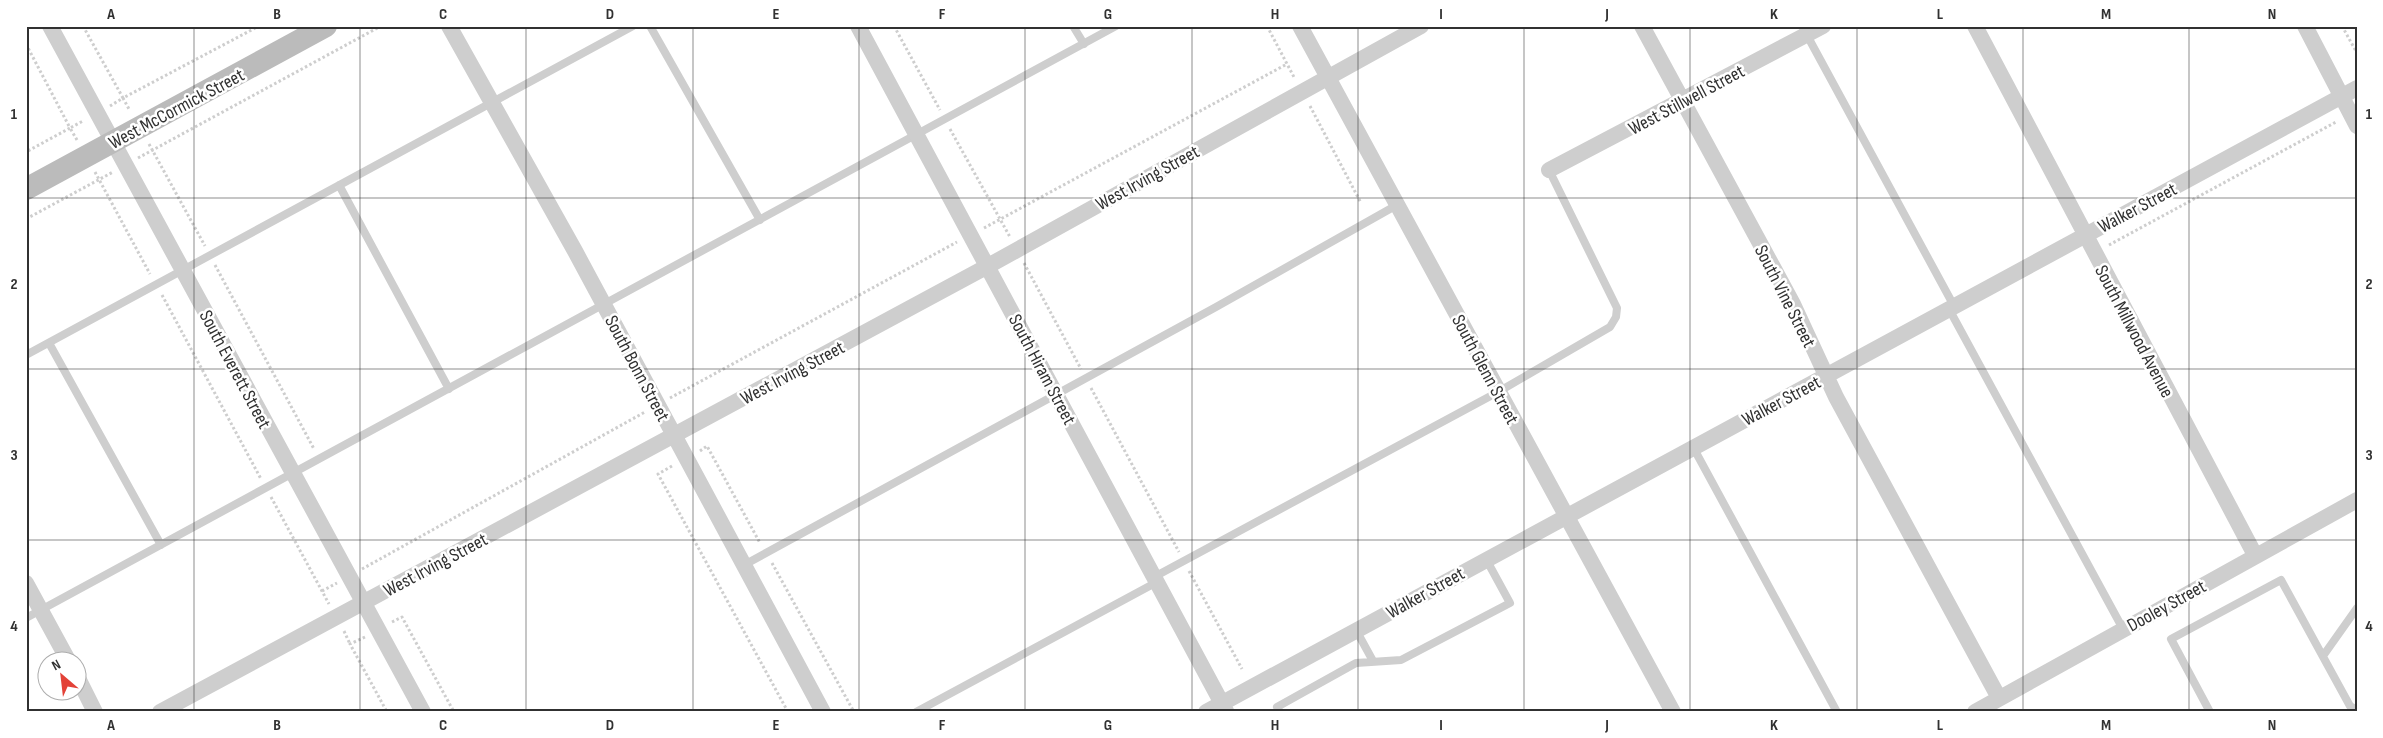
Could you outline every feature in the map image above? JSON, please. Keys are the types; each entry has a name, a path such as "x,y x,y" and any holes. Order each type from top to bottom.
{"street":[{"name":"South Everett Street","path":"50,26 423,712"},
{"name":"West McCormick Street","path":"26,189 326,26"},
{"name":"South Bonn Street","path":"449,26 604,304 823,712"},
{"name":"South Hiram Street","path":"858,26 1224,708"},
{"name":"South Glenn Street","path":"1300,26 1673,712"},
{"name":"West Irving Street","path":"160,712 988,266 1421,26"},
{"name":"South Vine Street","path":"1642,26 1793,304 1826,375 1999,698"},
{"name":"West Stillwell Street","path":"1548,170 1683,102 1805,31 1823,26"},
{"name":"South Millwood Avenue","path":"1975,26 2255,556"},
{"path":"2305,26 2354,120"},
{"name":"Walker Street","path":"1206,712 1224,708 1356,630 2357,88"},
{"name":"Dooley Street","path":"1975,712 2357,500"},
{"path":"26,582 63,650"},
{"path":"88,697 96,712"}],"lane":[{"path":"26,355 633,26"},
{"path":"650,26 760,220"},
{"path":"1073,26 1084,44"},
{"path":"26,618 1116,26"},
{"path":"1805,31 2123,629"},
{"path":"916,712 1155,580 1184,561 1498,392 1610,327 1616,317 1617,308 1548,170"},
{"path":"339,185 449,388"},
{"path":"744,565 1397,205"},
{"path":"49,343 160,545"},
{"path":"1693,447 1837,712"},
{"path":"1280,712 1276,706 1356,663 1401,660 1510,603 1486,559"},
{"path":"2210,712 2170,640 2281,580 2351,709"},
{"path":"2323,656 2357,608"},
{"path":"1356,630 1373,661"}],"path":[{"path":"83,26 153,150 319,459"},
{"path":"26,152 259,26"},
{"path":"26,219 382,26"},
{"path":"894,26 1017,250 1242,669"},
{"path":"1267,26 1361,203"},
{"path":"2342,26 2357,53"},
{"path":"26,44 350,644"},
{"path":"322,591 658,404 1287,64"},
{"path":"2104,247 2354,120"}]}
